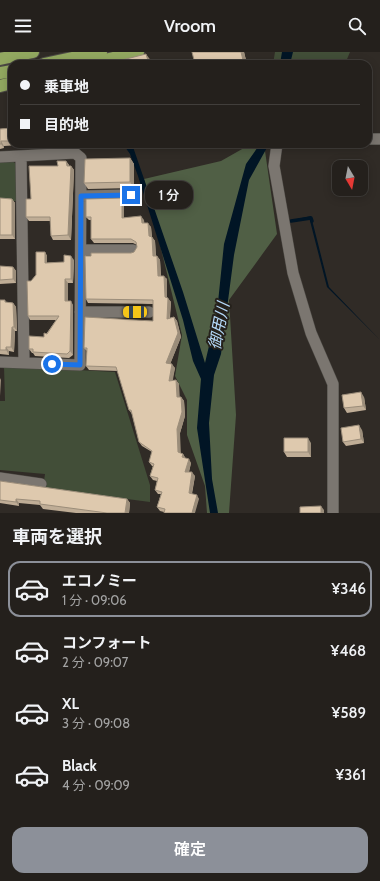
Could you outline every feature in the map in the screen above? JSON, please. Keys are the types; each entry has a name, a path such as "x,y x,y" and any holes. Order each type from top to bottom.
{"highway":[{"path":"0,59 33,52"},
{"path":"63,60 101,52"},
{"path":"105,60 138,52"}],"street":[{"path":"276,148 274,166 293,273 311,333 333,384 333,513"},
{"path":"0,157 75,153 81,158 80,365 0,362"},
{"path":"22,156 24,363"},
{"path":"81,196 131,195"},
{"path":"81,250 133,250"},
{"path":"80,312 149,312"},
{"path":"0,478 41,484"}],"green space":[{"path":"275,52 350,52 347,60 274,60"},
{"path":"244,148 265,148 277,234 229,300 236,415 229,513 207,513 205,486 187,435 187,400 175,376 182,335 144,179 221,161"},
{"path":"0,161 12,161 19,166 19,201 0,201"},
{"path":"4,366 115,372 150,485 150,502 43,488 45,474 0,470 0,401 5,401"}],"water":[{"path":"282,52 293,52 291,60 281,60"},
{"name":"御用川","path":"126,148 133,148 183,292 205,363 217,312 224,244 246,164 257,148 267,148 249,180 234,255 221,354 214,375 209,423 212,479 218,513 210,513 197,428 201,379 193,361 183,320 130,154"},
{"path":"280,149 282,149 279,165 288,221 311,216 329,287 380,340 327,287 309,217 287,223 276,166"}],"building":[{"path":"192,52 241,52 243,60 194,60"},
{"path":"146,54 148,60 122,60"},
{"path":"8,128 8,141 1,141 1,144 0,144 0,129"},
{"path":"130,158 130,182 84,183 85,159"},
{"path":"57,161 66,161 67,166 71,166 68,235 51,236 50,217 26,217 26,199 31,199 29,166 58,166"},
{"path":"0,198 12,199 12,235 0,235"},
{"path":"122,198 122,218 141,216 142,223 148,223 149,236 152,237 153,256 157,256 158,276 164,276 165,297 168,298 167,319 174,317 178,333 166,363 172,364 169,381 176,380 177,397 181,397 182,412 177,429 178,452 183,454 182,457 189,459 185,472 192,472 189,493 197,495 192,513 164,513 165,509 157,507 162,492 155,490 158,478 150,476 154,464 149,462 152,451 139,442 131,410 129,410 116,367 86,366 87,348 84,348 85,317 153,321 153,300 86,299 85,256 91,256 91,253 131,253 134,252 137,247 136,242 131,239 91,239 91,217 86,217 86,199"},
{"path":"36,252 45,252 45,263 64,262 64,255 71,256 71,279 65,279 65,301 71,301 70,351 67,354 33,352 33,349 29,349 29,336 44,337 44,333 47,334 59,316 28,316 27,281 31,281 36,275"},
{"path":"0,266 13,267 13,279 0,280"},
{"path":"0,300 13,303 14,327 12,327 11,347 6,347 6,350 0,350"},
{"path":"361,392 363,406 344,408 342,395"},
{"path":"359,425 361,439 343,442 341,428"},
{"path":"284,438 308,438 308,452 284,452"},
{"path":"0,481 127,499 125,513 107,513 40,504 40,501 16,499 16,502 0,500"},
{"path":"321,506 321,513 300,513 300,507"}],"waterway":[{"path":"291,221 311,218 312,221"}],"route":[{"path":"52,364 80,365 81,196 131,195"}]}
